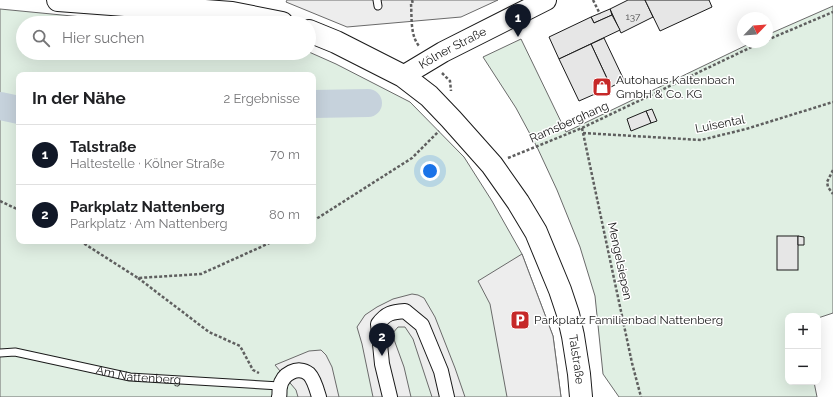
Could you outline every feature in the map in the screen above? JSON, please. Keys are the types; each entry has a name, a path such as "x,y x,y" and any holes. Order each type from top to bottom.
{"main road":[{"path":"58,0 232,13 250,16"},
{"name":"Kölner Straße","path":"402,76 472,37 546,0"},
{"name":"Talstraße","path":"316,34 336,42 402,76 429,96 492,165 518,202 536,232 560,290 573,336 580,374 581,397"}],"street":[{"path":"390,397 382,364 378,324 383,317 391,312 405,311 422,325 441,372 447,397"},
{"path":"280,391 286,376 294,371 302,370 310,375 320,397"}],"lane":[{"name":"Am Nattenberg","path":"0,353 15,352 130,377 280,391"}],"path":[{"path":"593,0 600,14"},
{"path":"412,2 413,34 416,43 450,82 452,96"},
{"path":"773,37 833,12"},
{"name":"Ramsberghang","path":"492,165 582,128 749,48"},
{"name":"Luisental","path":"583,133 701,140 746,129 833,102"},
{"path":"316,219 412,158 451,119"},
{"name":"Mengelsiepen","path":"582,128 632,363 641,397"},
{"path":"833,170 827,182 828,187 833,194"},
{"path":"0,201 16,209"},
{"path":"85,244 138,278 209,332 240,346 253,370 280,391"},
{"path":"138,278 201,274 267,244"}],"green space":[{"path":"833,6 833,313 821,317 821,313 785,313 785,385 815,385 817,397 619,397 603,374 595,296 580,247 557,190 537,147 516,108 483,57 521,39 566,132 741,48 773,48 773,32"},
{"path":"0,9 72,16 16,16 16,60 316,60 316,55 410,102 464,157 492,201 522,254 553,336 561,397 0,397"}],"shaded area":[{"path":"287,0 498,0 461,17 347,27 286,2"},
{"name":"Parkplatz Familienbad Nattenberg","path":"522,254 553,336 561,397 507,397 490,304 478,281"},
{"path":"412,294 424,298 435,317 465,397 432,397 413,339 405,327 398,327 392,334 404,367 411,397 373,397 357,327 365,315 377,307 393,299"},
{"path":"321,350 326,355 332,367 339,397 298,397 296,390 275,365 309,351"}],"building":[{"path":"628,0 645,0 653,17 621,33 610,9"},
{"path":"645,0 709,0 712,7 660,31"},
{"path":"610,9 612,15 594,23 591,17"},
{"path":"612,15 620,30 559,59 549,37 591,17 594,23"},
{"path":"604,38 624,80 611,87 591,44"},
{"path":"591,44 611,87 579,101 559,59"},
{"path":"652,109 657,121 651,123 646,111"},
{"path":"646,111 651,123 631,131 627,119"},
{"path":"777,236 798,236 798,270 777,270"},
{"path":"798,236 804,237 804,245 798,245"}],"waterway":[{"path":"316,104 368,103"},
{"path":"0,106 16,109"}],"place":[{"name":"Talstraße","path":"518,37"},
{"name":"Autohaus Kaltenbach GmbH & Co. KG","path":"602,87"},
{"name":"Parkplatz Familienbad Nattenberg","path":"520,320"},
{"name":"Parkplatz Nattenberg","path":"382,356"}]}
